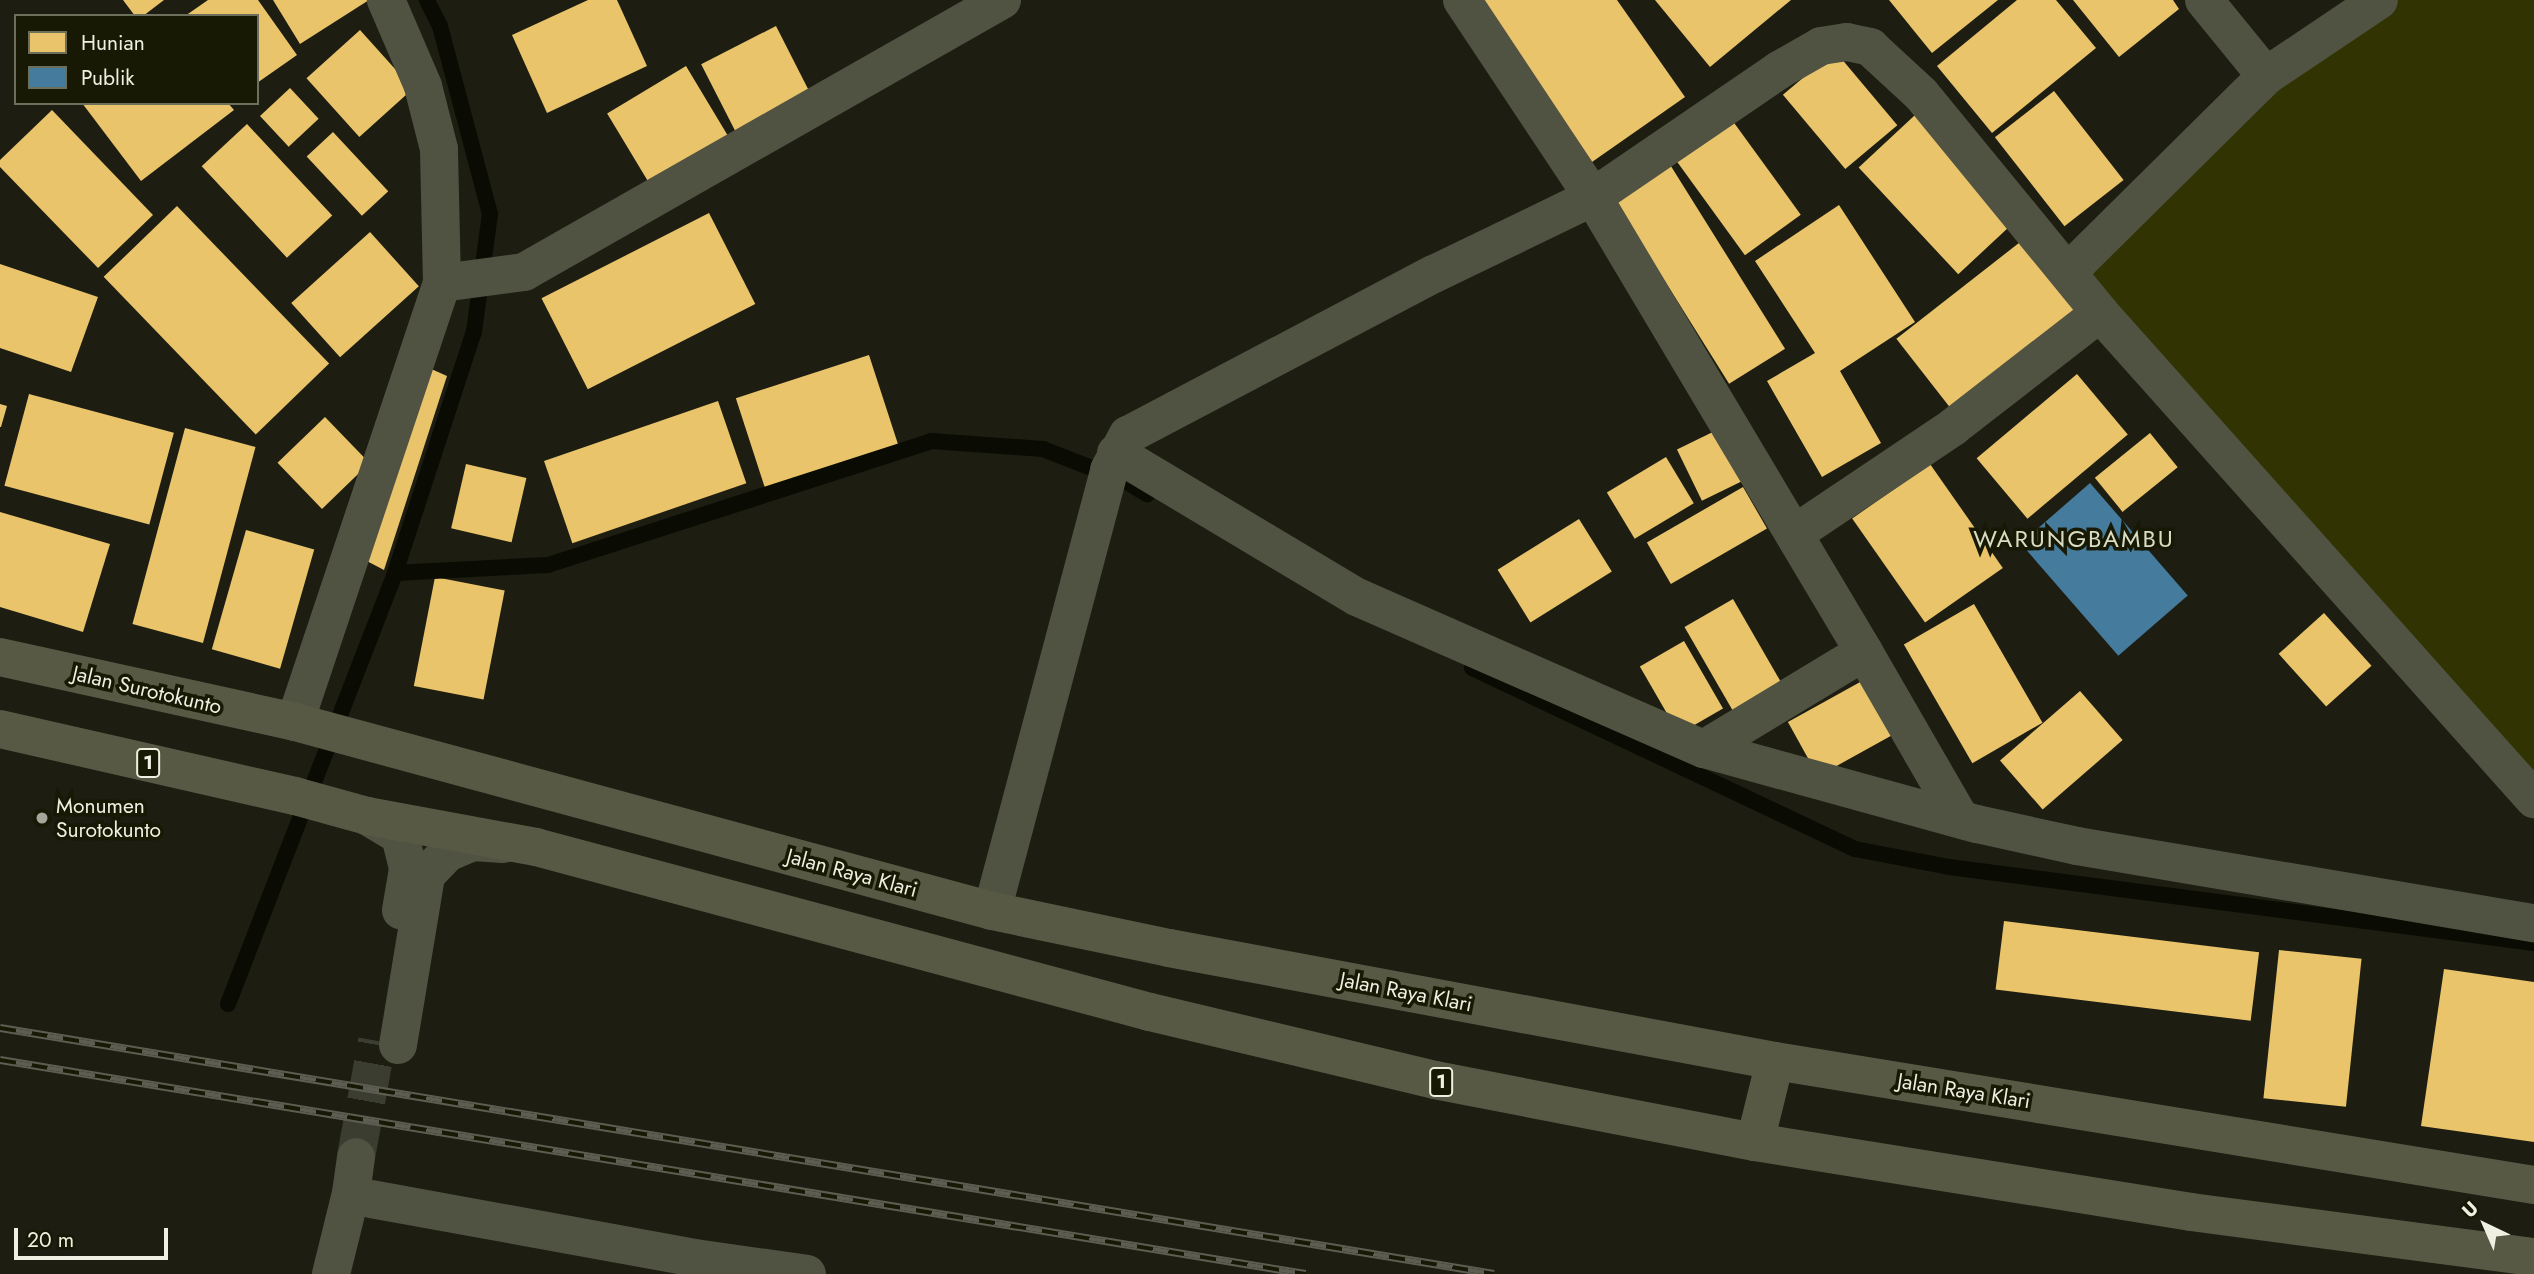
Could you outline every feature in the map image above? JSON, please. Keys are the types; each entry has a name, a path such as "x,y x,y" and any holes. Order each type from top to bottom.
{"main road":[{"name":"Jalan Surotokunto","path":"0,657 303,725"},
{"name":"Jalan Raya Klari","path":"303,725 992,911 1182,951 1776,1060 2534,1185"},
{"name":"1","path":"0,729 295,796 368,816 536,846 1150,1012 1435,1080 1755,1142 2191,1212 2534,1257"},
{"path":"1755,1142 1776,1060"}],"street":[{"path":"303,725 451,282 439,149 423,86 386,0"},
{"path":"451,282 524,272 1002,0"},
{"path":"1462,0 1593,197 1961,818"},
{"path":"2204,0 2266,76"},
{"path":"2068,272 2266,76 2379,0"},
{"path":"992,911 1111,468 1128,435 1434,274 1593,197 1779,70 1821,46 1847,42 1870,47 1921,94 2100,313 2534,799"},
{"path":"1794,534 1953,427 2100,313"},
{"path":"1111,468 1357,597 1704,749 2064,843 2534,923"},
{"path":"1704,749 1864,652"},
{"path":"368,816 400,836 408,869 387,1043 426,875 447,853 473,842 536,846"},
{"path":"364,1177 694,1266 807,1274"},
{"path":"331,1274 364,1177"},
{"path":"353,1274 364,1177"}],"shaded area":[{"path":"2379,0 2534,0 2534,771 2068,272"}],"building: Hunian":[{"path":"123,0 164,0 146,14 134,14"},
{"path":"208,0 258,0 297,55 259,82 259,14 188,14"},
{"path":"273,0 369,0 300,44"},
{"path":"588,0 617,0 647,66 547,113 512,35"},
{"path":"1480,0 1617,0 1685,97 1592,162"},
{"path":"1655,0 1791,0 1710,67"},
{"path":"1889,0 1998,0 1932,53"},
{"path":"2017,0 2056,0 2096,48 1992,133 1937,66"},
{"path":"2073,0 2173,0 2179,9 2119,57"},
{"path":"776,26 812,96 737,135 701,64"},
{"path":"360,30 413,89 359,137 306,78"},
{"path":"1835,51 1897,125 1845,169 1783,95"},
{"path":"686,66 730,140 651,187 607,113"},
{"path":"290,88 319,119 289,147 260,116"},
{"path":"2054,91 2124,180 2064,226 1995,137"},
{"path":"84,105 230,105 234,110 141,181"},
{"path":"52,110 153,215 98,268 0,167 0,160"},
{"path":"1915,115 2015,222 1958,274 1859,168"},
{"path":"1732,120 1801,215 1745,255 1676,161"},
{"path":"247,124 332,215 287,258 202,166"},
{"path":"333,132 388,191 362,216 307,157"},
{"path":"1669,163 1785,349 1729,384 1613,198"},
{"path":"1839,205 1915,322 1840,371 1881,443 1822,477 1767,381 1815,353 1755,261"},
{"path":"177,206 329,364 256,434 104,277"},
{"path":"709,213 755,304 588,389 541,298"},
{"path":"370,232 419,286 340,357 291,303"},
{"path":"2024,239 2087,320 1960,420 1896,339"},
{"path":"0,264 98,297 71,372 0,348"},
{"path":"869,355 899,446 766,490 736,398"},
{"path":"429,368 447,376 384,570 361,558"},
{"path":"2077,374 2128,435 2027,519 1977,458"},
{"path":"29,394 174,433 149,525 4,486"},
{"path":"718,401 746,483 572,543 544,461"},
{"path":"0,404 7,406 1,427 0,427"},
{"path":"325,417 369,463 322,509 278,463"},
{"path":"185,428 256,447 203,643 132,624"},
{"path":"1721,428 1746,479 1702,501 1677,449"},
{"path":"2150,433 2178,467 2123,512 2095,478"},
{"path":"1666,457 1694,503 1635,539 1607,493"},
{"path":"466,464 526,478 512,542 451,528"},
{"path":"1930,464 2003,568 1925,623 1852,518"},
{"path":"1743,487 1767,529 1671,584 1647,542"},
{"path":"0,512 110,544 83,632 0,607"},
{"path":"1579,519 1612,572 1530,622 1498,570"},
{"path":"246,530 314,550 280,669 212,649"},
{"path":"435,577 505,591 484,700 414,686"},
{"path":"1733,599 1782,685 1734,713 1685,627"},
{"path":"1974,604 2042,723 1972,763 1904,645"},
{"path":"2324,613 2372,666 2326,707 2279,654"},
{"path":"1684,641 1723,709 1679,734 1640,666"},
{"path":"1871,676 1901,730 1818,776 1788,722"},
{"path":"2080,691 2123,740 2043,810 2000,761"},
{"path":"2004,921 2259,952 2251,1021 1996,989"},
{"path":"2279,950 2362,959 2346,1107 2263,1098"},
{"path":"2444,969 2534,982 2534,1142 2421,1126"}],"building: Publik":[{"path":"2090,483 2188,595 2118,656 2021,543"}],"waterway":[{"path":"228,1004 395,573 474,332 490,214 440,26 427,0"},
{"path":"395,573 548,565 931,441 1043,449 1125,481 1147,494"},
{"path":"1472,668 1855,849 1949,867 2534,943"}],"tunnel":[{"path":"356,1157 377,1041"}],"railway":[{"path":"0,1028 1494,1274"},
{"path":"0,1060 1306,1274"}],"place":[{"name":"Monumen Surotokunto","path":"42,818"}],"district":[{"name":"WARUNGBAMBU","path":"2074,539"}]}
